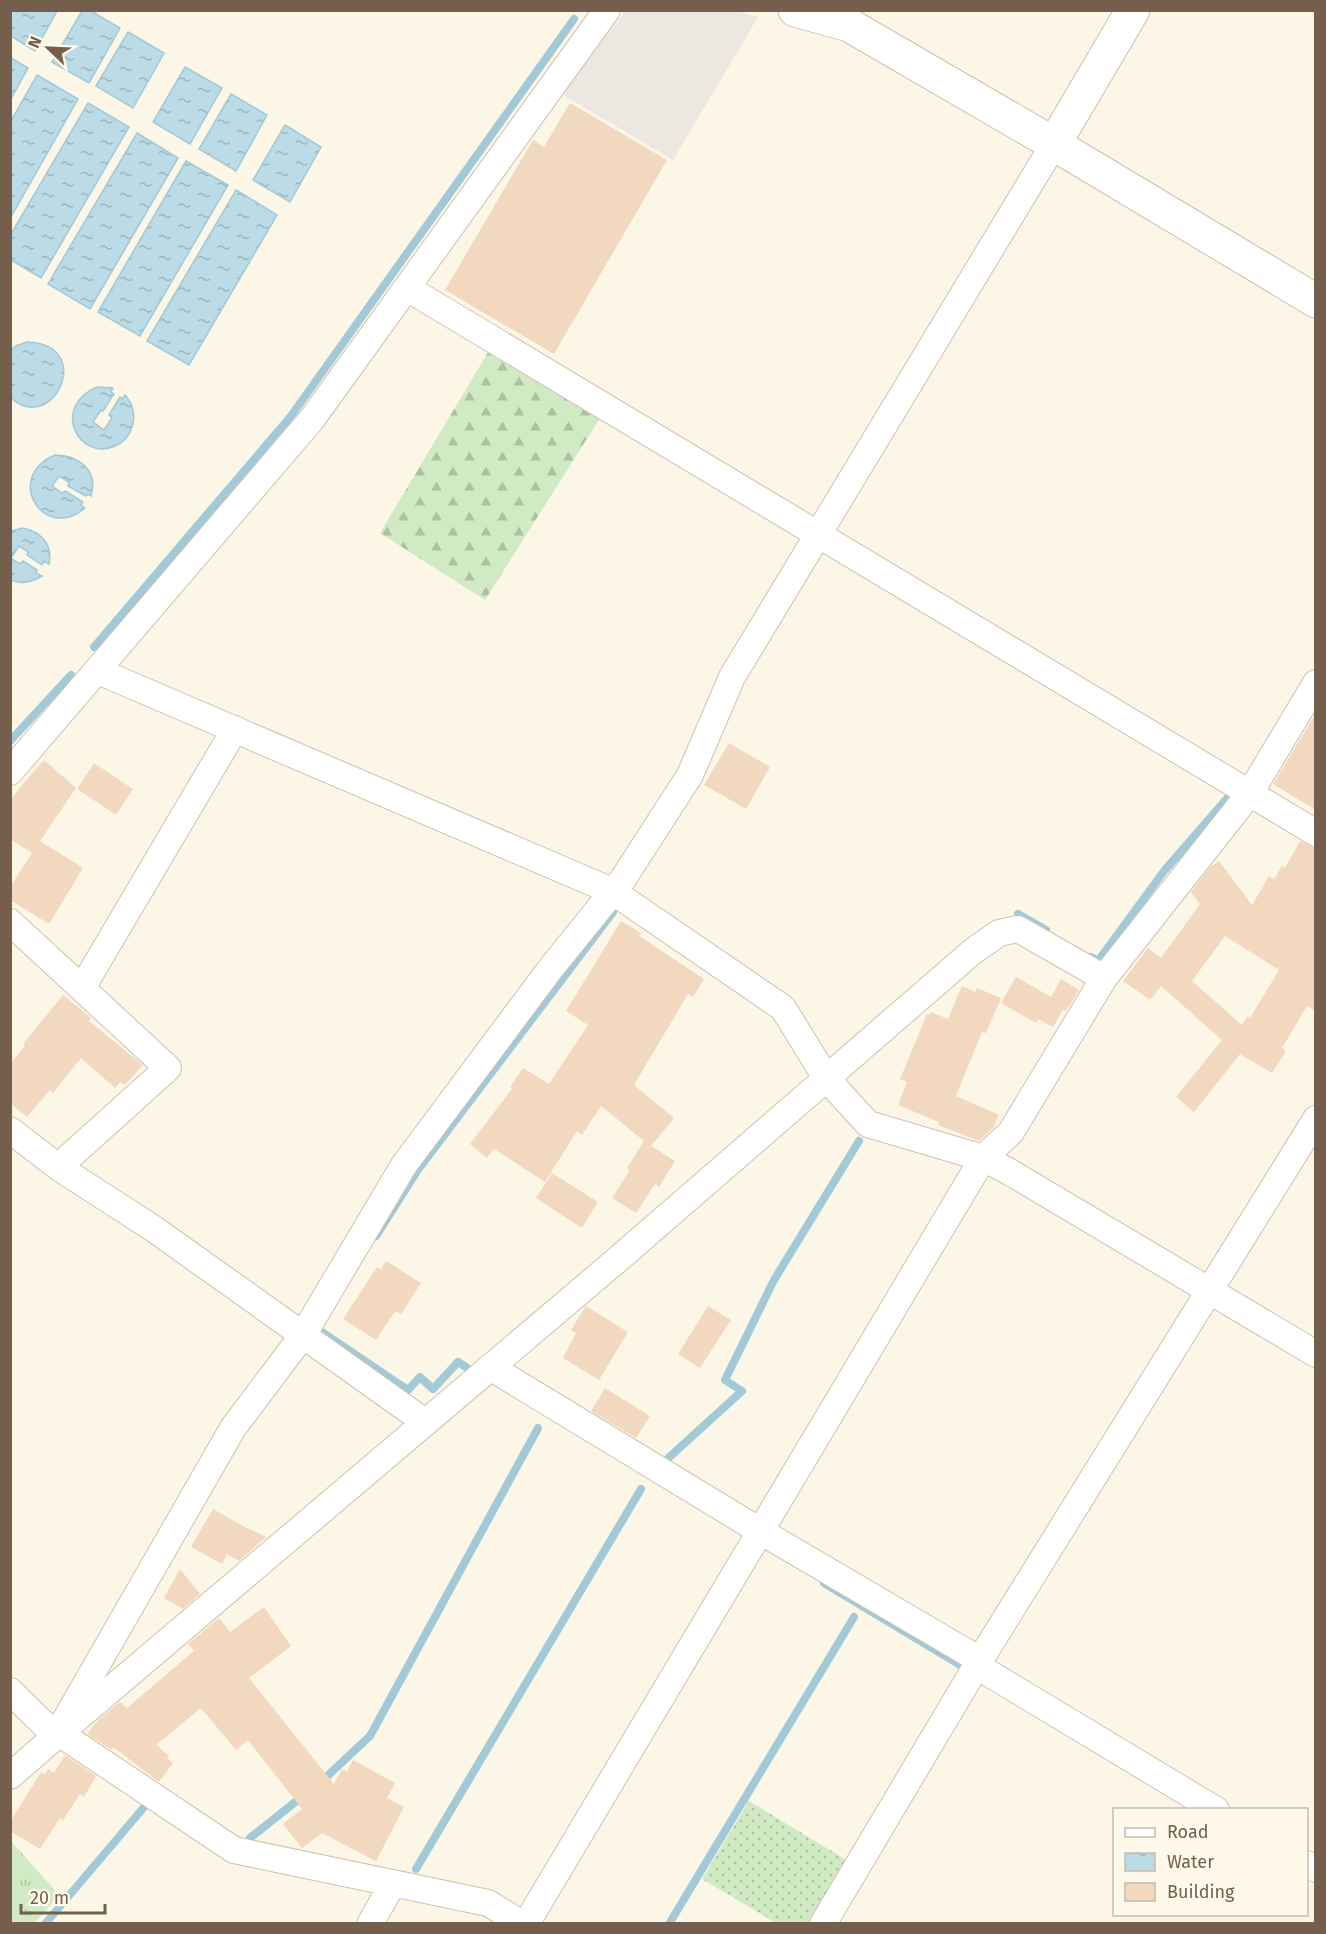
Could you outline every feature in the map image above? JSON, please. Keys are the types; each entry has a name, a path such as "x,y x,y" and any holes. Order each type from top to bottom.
{"street":[{"path":"10,772 312,419 607,10"},
{"path":"795,10 849,25 1054,144 1316,301"},
{"path":"57,1735 233,1428 303,1335 404,1165 550,968 623,879 690,775 732,677 1133,10"},
{"path":"407,288 1316,833"},
{"path":"98,670 612,891 783,1008 826,1078 868,1124 983,1158 1316,1354"},
{"path":"10,1691 57,1735 234,1850 488,1903 524,1923 983,1158 1011,1132 1104,978 1250,794 1316,684"},
{"path":"82,988 235,729"},
{"path":"10,922 168,1068 58,1167"},
{"path":"10,1776 972,952 999,933 1018,929 1104,978"},
{"path":"823,1923 978,1663 1316,1119"},
{"path":"10,1130 58,1167 154,1229 425,1422"},
{"path":"490,1367 1214,1808"},
{"path":"370,1923 393,1883"}],"shaded area":[{"path":"625,11 736,11 758,17 673,160 562,94"}],"green space":[{"path":"490,349 602,415 485,600 380,533"},
{"path":"749,1801 853,1864 817,1923 776,1923 702,1879"},
{"path":"11,1841 59,1895 35,1923 11,1923"}],"water":[{"path":"11,10 57,11 35,51 11,36"},
{"path":"82,11 91,11 120,28 89,83 52,62"},
{"path":"128,32 164,53 133,108 96,86"},
{"path":"11,58 28,68 11,99"},
{"path":"185,67 222,88 190,144 153,122"},
{"path":"37,75 78,99 11,217 11,121"},
{"path":"231,94 267,115 236,171 199,149"},
{"path":"88,103 129,127 41,278 11,260 11,234"},
{"path":"285,125 321,147 290,202 253,180"},
{"path":"137,133 178,158 90,309 48,284"},
{"path":"186,161 228,185 140,336 98,312"},
{"path":"236,190 277,215 189,365 147,341"},
{"path":"27,342 48,347 60,357 64,371 61,385 53,398 41,406 27,407 11,398 11,350"},
{"path":"97,387 113,388 111,392 114,394 93,422 104,430 112,418 109,415 120,397 122,399 125,395 134,416 131,430 124,440 115,446 102,449 90,446 81,440 75,430 73,419 75,407 83,396"},
{"path":"55,455 79,461 85,466 92,479 91,496 88,494 86,496 68,486 69,482 59,476 52,486 83,502 81,505 85,508 70,517 56,518 44,513 35,503 31,491 32,478 39,465"},
{"path":"23,528 35,532 44,540 50,557 49,564 44,561 42,565 27,555 28,552 19,546 11,558 11,531"},
{"path":"11,558 20,564 23,561 42,576 27,582 11,580"}],"building":[{"path":"570,103 667,160 554,354 445,290 533,140 544,147"},
{"path":"1316,713 1316,810 1273,784"},
{"path":"729,743 770,767 746,809 704,785"},
{"path":"44,760 76,788 40,841 83,868 49,924 10,900 10,887 32,853 10,839 10,801"},
{"path":"94,763 133,789 116,815 77,789"},
{"path":"1300,841 1316,848 1316,1011 1307,1006 1282,1048 1286,1051 1272,1073 1240,1054 1194,1112 1176,1097 1222,1040 1161,986 1150,1000 1123,981 1148,948 1161,958 1200,904 1191,892 1210,867 1219,861 1252,905 1269,876 1274,879 1282,866 1285,868","holes":["1225,936 1279,970 1250,1018 1248,1016 1242,1025 1192,981"]},
{"path":"621,921 641,933 639,936 704,979 693,997 688,994 634,1085 674,1118 651,1146 675,1161 659,1187 655,1184 636,1213 612,1198 630,1170 627,1168 644,1141 601,1106 582,1135 577,1131 545,1182 494,1149 487,1158 470,1144 512,1089 510,1087 523,1068 549,1084 588,1025 566,1011"},
{"path":"1016,977 1051,997 1061,979 1079,990 1053,1027 1038,1019 1036,1023 1001,1003"},
{"path":"962,986 975,992 977,988 1001,998 986,1033 982,1032 956,1096 999,1115 993,1128 979,1141 938,1125 939,1122 898,1105 907,1082 900,1079 927,1014 931,1012 948,1019"},
{"path":"63,995 91,1018 89,1021 143,1065 125,1085 120,1082 115,1088 81,1058 53,1093 50,1090 27,1117 10,1103 10,1064 25,1046 23,1044"},
{"path":"552,1173 598,1202 582,1228 536,1198"},
{"path":"386,1261 421,1283 401,1314 395,1311 376,1340 343,1319 377,1267 381,1269"},
{"path":"586,1306 628,1332 599,1380 563,1358 576,1333 571,1330"},
{"path":"708,1306 731,1320 700,1368 678,1354"},
{"path":"605,1388 650,1416 636,1438 591,1411"},
{"path":"213,1509 266,1537 239,1561 227,1554 222,1564 191,1547"},
{"path":"180,1569 200,1594 183,1609 164,1598"},
{"path":"264,1607 291,1646 249,1678 334,1784 342,1769 347,1772 353,1760 395,1783 387,1798 404,1807 376,1861 322,1833 302,1848 283,1824 302,1809 248,1740 236,1750 201,1708 156,1745 169,1756 167,1758 173,1763 159,1782 113,1747 112,1750 87,1734 98,1720 120,1702 127,1708 194,1651 188,1644 219,1618 230,1632"},
{"path":"65,1755 96,1776 84,1797 80,1794 63,1820 60,1818 40,1849 10,1831 10,1822 41,1772 45,1774 48,1769 54,1773"}],"waterway":[{"path":"94,647 291,416 574,19"},
{"path":"10,741 71,675"},
{"path":"1091,957 1098,961 1164,871 1231,794"},
{"path":"376,1236 417,1171 613,912"},
{"path":"1018,914 1046,930"},
{"path":"664,1462 742,1391 725,1380 774,1280 859,1141"},
{"path":"322,1332 408,1390 420,1377 433,1389 458,1362 466,1367"},
{"path":"321,1782 370,1736 538,1428"},
{"path":"416,1869 641,1489"},
{"path":"824,1583 967,1669"},
{"path":"669,1924 854,1617"},
{"path":"250,1838 304,1795"},
{"path":"45,1924 145,1806"}]}
